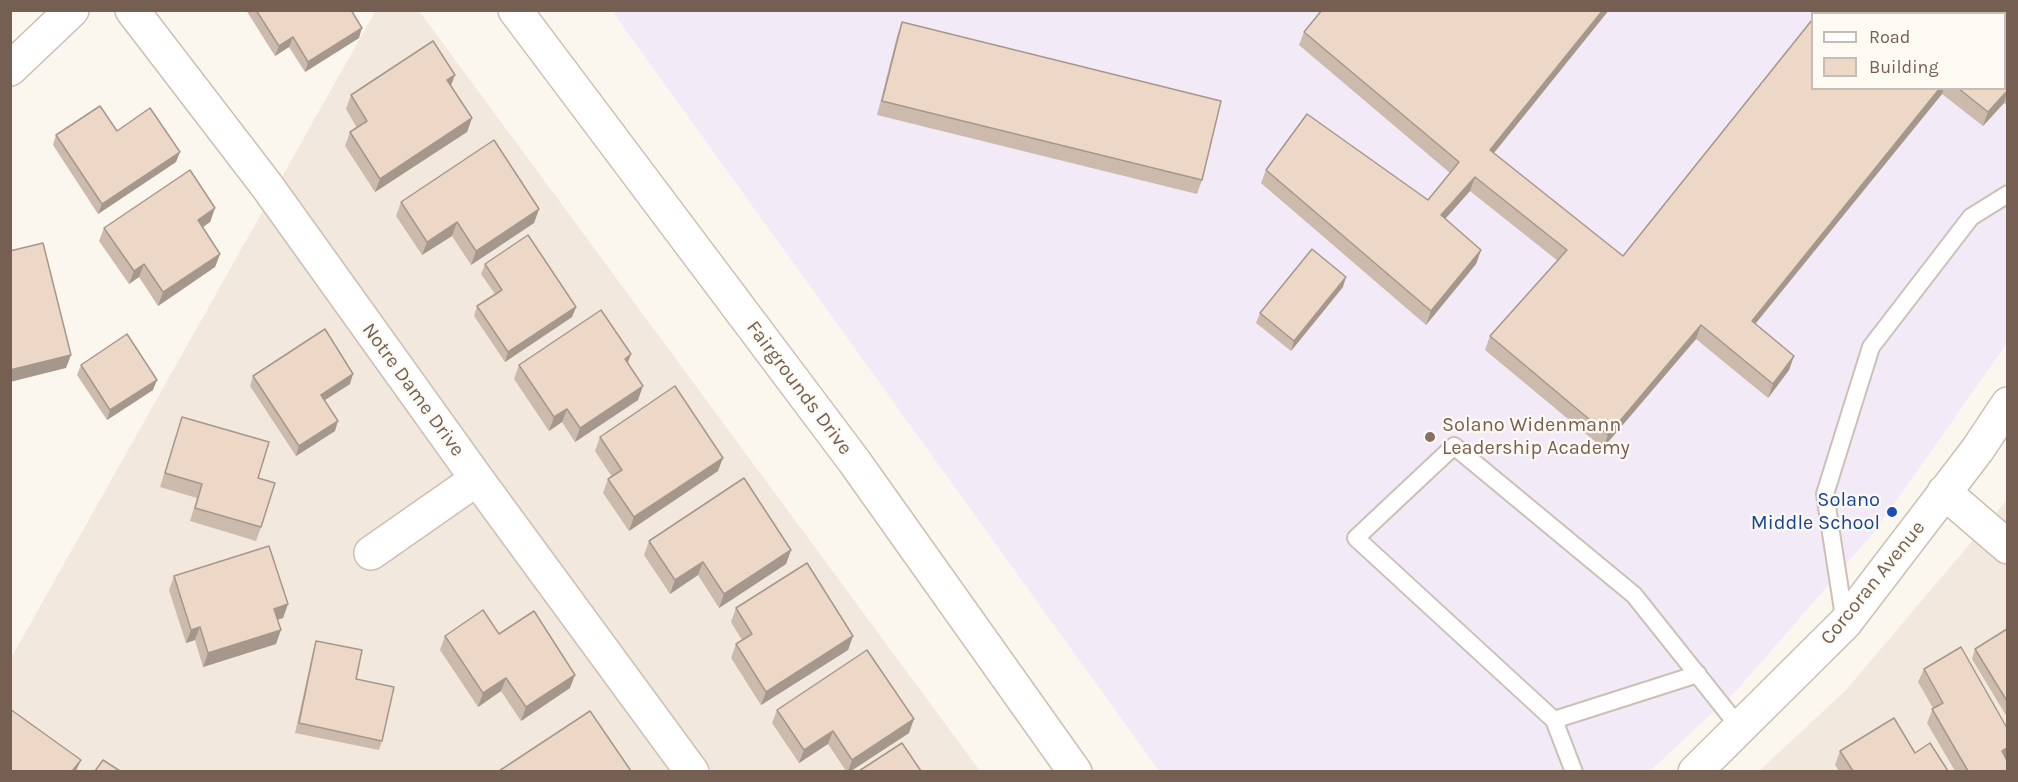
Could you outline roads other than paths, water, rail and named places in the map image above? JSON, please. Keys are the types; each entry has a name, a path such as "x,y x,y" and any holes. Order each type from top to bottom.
{"street":[{"path":"10,69 72,10"},
{"name":"Notre Dame Drive","path":"132,10 267,186 477,479 692,771"},
{"name":"Fairgrounds Drive","path":"515,10 854,461 1075,771"},
{"name":"Corcoran Avenue","path":"1695,771 1845,623 1978,448 2007,404"},
{"path":"371,553 477,479"},
{"path":"1944,492 2007,547"}],"lane":[{"path":"1845,623 1825,494 1871,347 1971,217 2007,194"},
{"path":"1574,771 1554,720 1356,538 1454,446 1634,594 1740,728"},
{"path":"1554,720 1698,675"}],"place":[{"name":"Solano Widenmann Leadership Academy","path":"1430,437"},
{"name":"Solano Middle School","path":"1892,512"}]}
